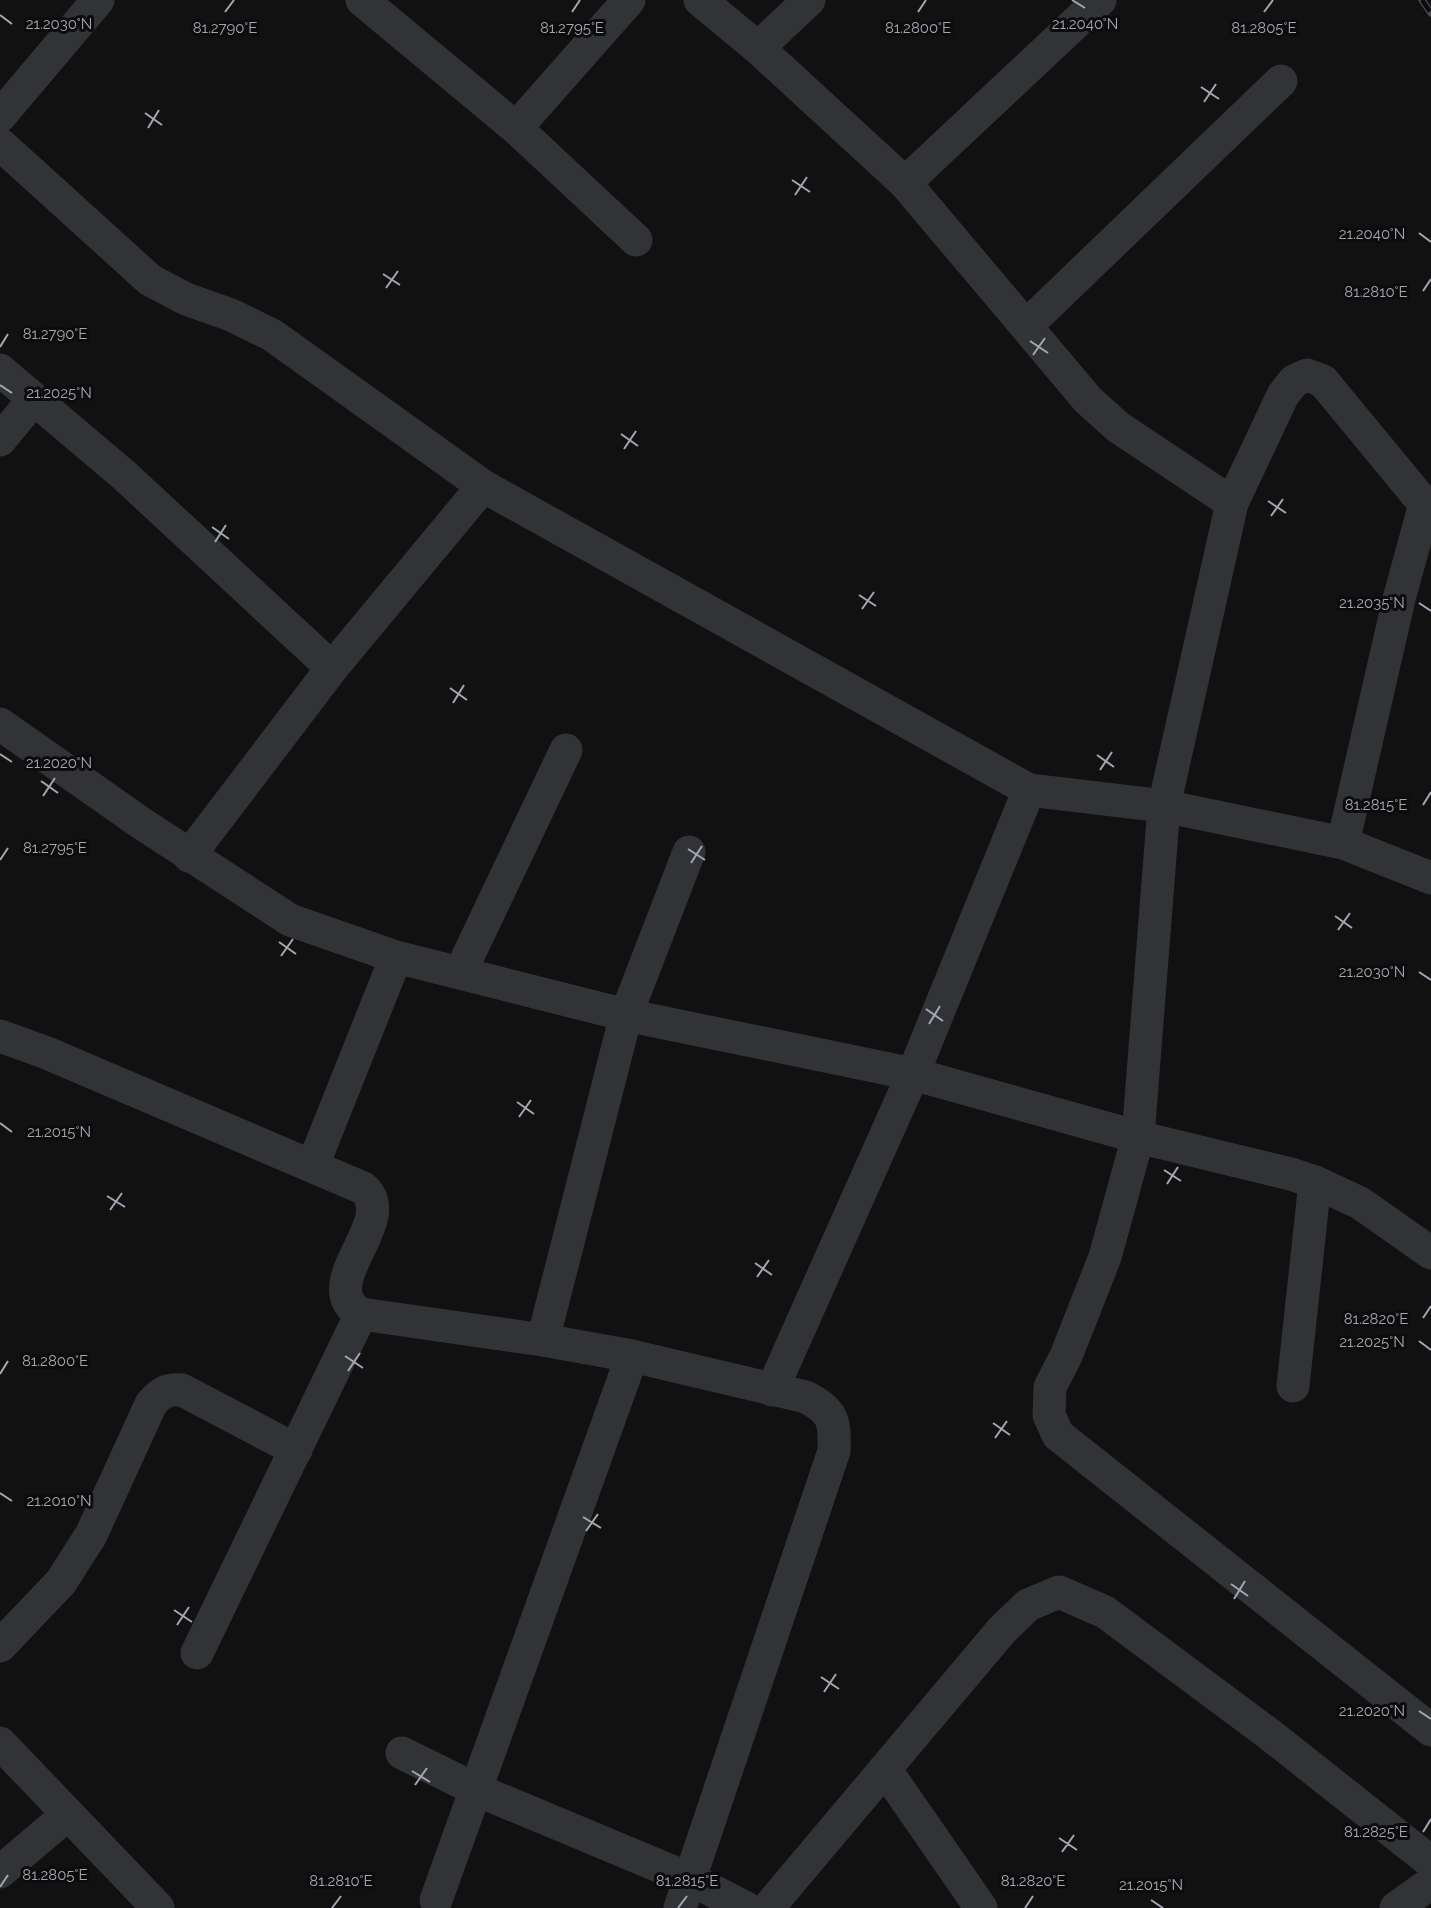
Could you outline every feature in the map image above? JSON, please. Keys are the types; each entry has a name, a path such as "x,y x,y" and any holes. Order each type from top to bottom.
{"street":[{"path":"0,116 98,0"},
{"path":"362,0 516,128 636,240"},
{"path":"516,128 628,0"},
{"path":"700,0 758,48 905,183 1088,400 1118,427 1232,503"},
{"path":"758,48 809,0"},
{"path":"905,183 1100,0"},
{"path":"1026,326 1281,81"},
{"path":"0,144 150,280 186,299 231,315 272,335 483,486 1029,790 1164,806 1343,843 1431,878"},
{"path":"0,370 125,476 332,668"},
{"path":"1343,843 1399,599 1428,508 1323,381 1307,375 1294,381 1283,395 1232,503 1164,806 1138,1137 1106,1257 1066,1356 1050,1387 1049,1415 1058,1435 1431,1730"},
{"path":"0,440 34,399"},
{"path":"189,856 332,668 483,486"},
{"path":"0,724 189,856 291,920 396,957 626,1015 913,1074 1138,1137 1291,1174 1315,1182 1360,1203 1431,1253"},
{"path":"460,973 566,750"},
{"path":"772,1390 913,1074 1029,790"},
{"path":"543,1340 626,1015 689,852"},
{"path":"312,1165 396,957"},
{"path":"0,1036 48,1053 363,1188 371,1195 374,1208 370,1224 345,1285 348,1301 353,1309 361,1314 543,1340 632,1356 806,1397 822,1406 830,1414 835,1427 834,1451 685,1894"},
{"path":"1293,1386 1315,1182"},
{"path":"197,1653 361,1314"},
{"path":"436,1900 632,1356"},
{"path":"0,1646 61,1582 91,1535 151,1404 160,1394 170,1389 193,1394 296,1450"},
{"path":"768,1908 1002,1630 1028,1605 1059,1592 1106,1612 1269,1734 1431,1862"},
{"path":"0,1743 158,1908"},
{"path":"402,1753 685,1894 746,1908"},
{"path":"885,1768 981,1908"},
{"path":"0,1872 68,1814"},
{"path":"1395,1908 1431,1883"}],"railway":[{"path":"1422,0 1431,13"}]}
